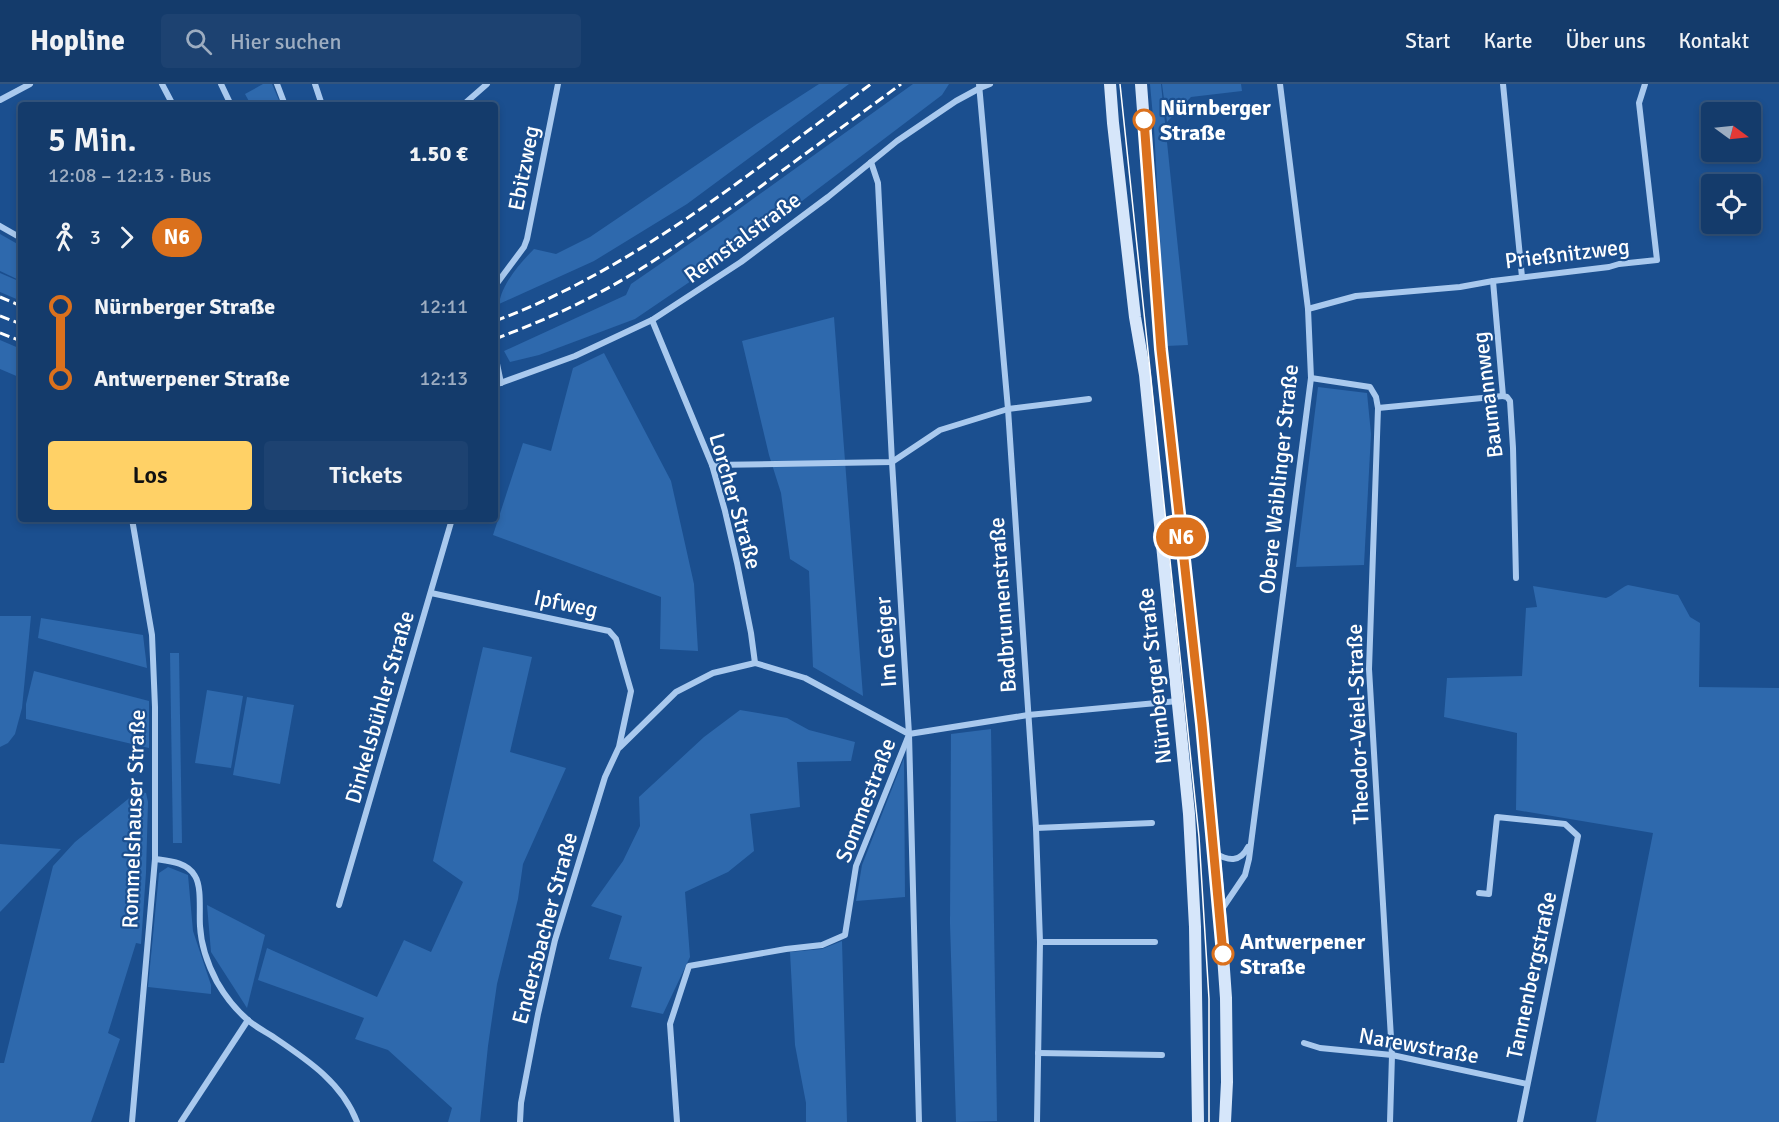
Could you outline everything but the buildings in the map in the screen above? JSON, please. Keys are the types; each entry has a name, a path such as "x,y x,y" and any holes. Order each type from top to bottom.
{"main road":[{"name":"Nürnberger Straße","path":"1110,84 1135,316 1145,375 1191,844 1195,939 1197,1122"},
{"name":"Nürnberger Straße","path":"1141,84 1161,349 1220,912 1226,998 1225,1122"}],"street":[{"path":"0,100 30,84"},
{"path":"277,84 284,102"},
{"path":"315,84 321,102"},
{"path":"466,102 487,84"},
{"name":"Ebitzweg","path":"498,282 527,239 558,84"},
{"name":"Remstalstraße","path":"498,384 575,356 652,320 741,262 828,197 897,141 937,113 979,86 990,84"},
{"name":"Obere Waiblinger Straße","path":"1220,912 1245,875 1249,859 1311,378 1308,309 1280,84"},
{"path":"1503,84 1522,277"},
{"name":"Prießnitzweg","path":"1308,309 1356,296 1460,287 1657,260 1639,103 1645,84"},
{"path":"165,85 172,102"},
{"path":"222,85 230,102"},
{"name":"Badbrunnenstraße","path":"979,86 1008,409 1036,828 1040,942 1037,1122"},
{"name":"Im Geiger","path":"871,162 878,183 909,734 919,1122"},
{"path":"0,226 18,236"},
{"name":"Baumannweg","path":"1493,281 1503,396 1510,401 1511,413 1516,578"},
{"name":"Lorcher Straße","path":"652,320 712,465 737,563 755,663"},
{"path":"1311,378 1370,387 1376,397 1378,408 1503,396"},
{"path":"712,465 892,462 940,430 1008,409 1089,399"},
{"name":"Theodor-Veiel-Straße","path":"1378,408 1369,669 1392,1055 1390,1122"},
{"name":"Rommelshauser Straße","path":"132,1122 154,859 155,707 152,635 133,522"},
{"name":"Dinkelsbühler Straße","path":"339,905 451,522"},
{"name":"Ipfweg","path":"431,593 609,631 616,639 631,691 619,747"},
{"path":"619,747 676,692 713,673 755,663 805,678 909,734 1028,715 1178,701"},
{"name":"Sommestraße","path":"677,1122 670,1024 689,966 822,945 845,934 856,866 909,734"},
{"name":"Endersbacher Straße","path":"520,1122 521,1103 537,1014 555,940 605,777 619,747"},
{"name":"Tannenbergstraße","path":"1479,893 1489,894 1497,817 1565,824 1578,836 1520,1122"},
{"path":"1036,828 1152,823"},
{"path":"1214,852 1226,860 1238,859 1245,853 1250,841"},
{"path":"154,859 170,861 187,867 196,877 204,951 217,981 230,1000 248,1020 319,1069 347,1102 357,1122"},
{"path":"1040,942 1155,942"},
{"path":"182,1122 248,1020"},
{"name":"Narewstraße","path":"1304,1043 1320,1048 1392,1055 1527,1084"},
{"path":"1038,1053 1162,1055"}],"shaded area":[{"path":"263,84 272,84 280,102 249,102 245,94"},
{"path":"819,84 849,84 687,204 594,261 499,304 507,282 534,249 556,254 590,237"},
{"path":"913,84 949,84 942,95 744,245 635,319 539,355 510,362 504,351 626,295 631,284"},
{"path":"1150,84 1161,84 1188,345 1166,346"},
{"path":"1162,84 1241,84 1242,91 1191,97 1167,122"},
{"path":"0,234 18,244 18,280 0,271"},
{"path":"0,273 18,281 18,300 0,292"},
{"path":"834,317 863,696 813,667 809,571 790,559 781,493 769,455 742,341"},
{"path":"0,340 18,348 18,377 0,369"},
{"path":"604,353 671,481 694,584 698,651 660,649 661,597 493,535 523,443 551,451 573,368"},
{"path":"1318,387 1367,393 1371,434 1364,565 1296,567"},
{"path":"1628,585 1678,595 1690,617 1700,623 1699,687 1779,688 1779,1122 1596,1122 1653,833 1516,810 1517,733 1444,717 1447,678 1522,676 1526,608 1537,607 1533,586 1606,598"},
{"path":"0,616 31,616 22,708 15,734 8,743 0,747"},
{"path":"41,618 143,635 147,668 38,638"},
{"path":"483,647 532,657 510,752 566,768 523,864 518,899 497,984 480,1122 448,1122 452,1108 388,1050 355,1039 364,1018 258,980 267,948 377,997 404,940 431,952 463,882 433,861"},
{"path":"170,653 179,653 182,843 173,843"},
{"path":"34,671 149,701 149,748 26,719 26,704"},
{"path":"207,690 243,696 231,768 195,763"},
{"path":"247,697 294,705 280,784 233,775"},
{"path":"740,710 787,718 809,730 855,742 851,761 797,762 800,807 750,814 754,851 728,872 685,892 690,957 663,1014 631,1007 642,967 609,959 622,916 591,906 623,861 640,826 639,797 704,737"},
{"path":"991,729 997,1121 956,1122 950,923 951,734"},
{"path":"904,758 905,897 856,901 862,865"},
{"path":"138,791 146,793 148,802 141,944 136,943 108,1033 120,1039 91,1122 0,1122 0,1063 4,1063 53,866 75,842"},
{"path":"0,844 61,849 0,912"},
{"path":"168,867 188,875 193,931 211,985 211,994 148,987 159,873"},
{"path":"207,905 265,935 247,1008 211,952"},
{"path":"842,941 847,1122 806,1122 806,1103 795,1045 790,952 822,949"}],"tram line":[{"path":"1120,84 1199,837 1209,999 1209,1122"}],"railway":[{"path":"498,320 596,274 644,246 737,184 871,84"},
{"path":"498,338 571,307 645,266 715,219 901,84"},
{"path":"0,297 18,305"},
{"path":"0,316 18,323"},
{"path":"0,333 18,340"}],"bus line":[{"name":"N6","path":"1144,120 1161,349 1202,724 1223,954"}],"place":[{"name":"Nürnberger Straße","path":"1144,120"},
{"name":"Antwerpener Straße","path":"1223,954"}]}
